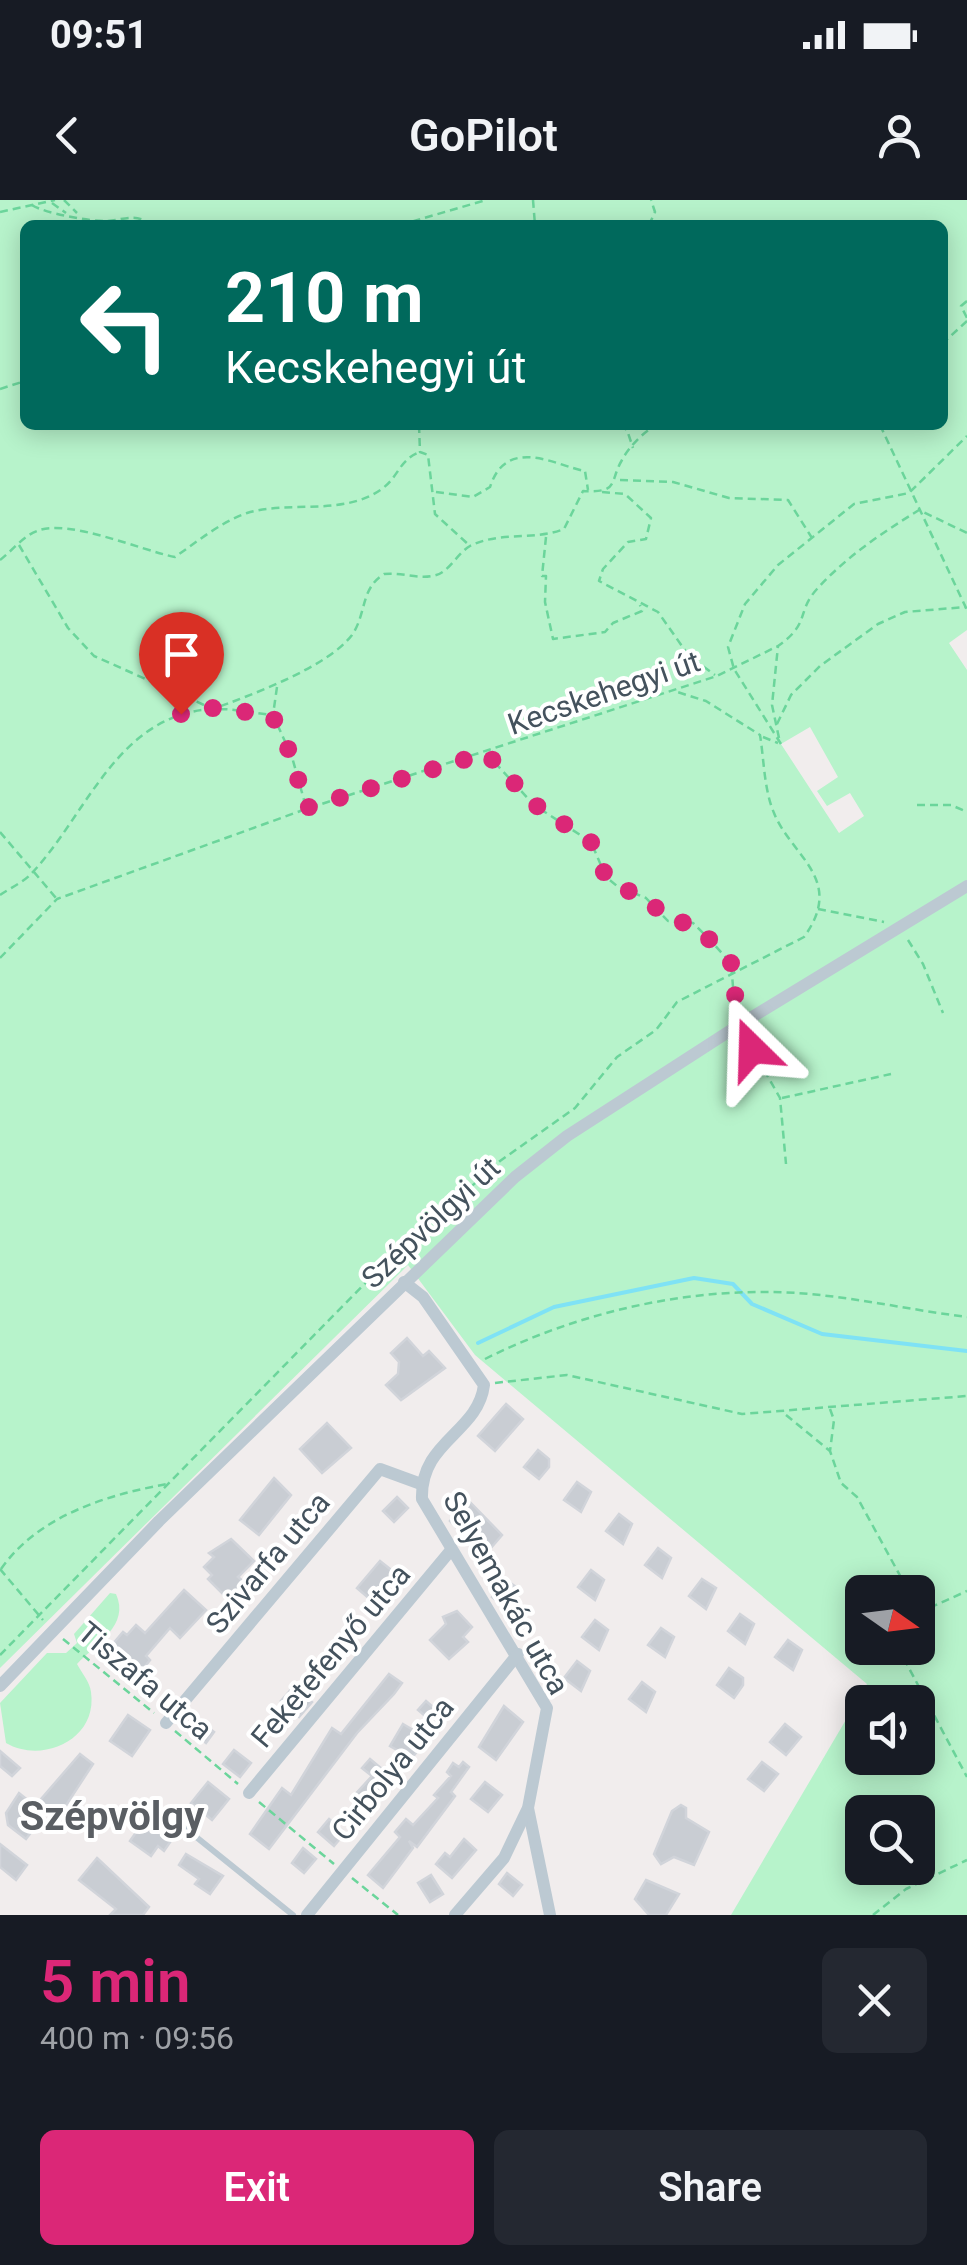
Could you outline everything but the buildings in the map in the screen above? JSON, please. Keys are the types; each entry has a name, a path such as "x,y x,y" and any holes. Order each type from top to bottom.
{"street":[{"name":"Szépvölgyi út","path":"0,1686 404,1282 515,1177 567,1136 739,1025 898,924 967,886"},
{"path":"404,1282 422,1297 484,1385"},
{"name":"Selyemakác utca","path":"484,1385 482,1400 440,1446 426,1466 421,1484 429,1515 518,1654 547,1708 528,1808 550,1915"},
{"name":"Szivarfa utca","path":"166,1723 380,1469 421,1484"},
{"name":"Feketefenyő utca","path":"249,1794 451,1550"},
{"name":"Cirbolya utca","path":"307,1915 518,1654"},
{"path":"454,1915 504,1858 528,1808"}],"lane":[{"path":"185,1828 294,1915"}],"path":[{"path":"64,200 80,215"},
{"path":"417,220 486,200"},
{"path":"0,212 53,201 68,214"},
{"path":"32,205 44,214 102,220"},
{"path":"115,220 143,220"},
{"path":"948,338 967,319 961,306 967,301"},
{"path":"419,430 420,452"},
{"path":"628,430 633,448"},
{"path":"618,480 620,463 652,430"},
{"path":"776,725 798,688 878,624 905,612 966,608 882,430"},
{"path":"909,493 967,436"},
{"path":"0,560 42,528 86,529 127,547 175,557 215,529 249,512 339,504 383,488 404,458 420,452 428,455 436,492 435,514 470,546"},
{"path":"436,492 473,497 490,487 493,478 511,463 534,454 564,461 563,468 585,471 588,491"},
{"path":"596,492 618,480 673,482 729,498 788,500 812,538"},
{"path":"0,894 32,873 114,759 134,739 181,714 213,708 277,686 351,636 372,582 396,572 430,577 440,574 470,546 511,536 546,536 564,529 581,494 588,491 625,494 651,518 646,540 628,542 599,581 658,612 689,656 717,676"},
{"name":"Kecskehegyi út","path":"0,958 57,899 306,808 486,753 734,668 728,647 745,604 778,565 854,504 909,493"},
{"path":"919,510 967,534"},
{"path":"781,744 734,668 798,632 814,592 869,540 919,510"},
{"path":"546,536 542,576 546,576 545,602 553,639 604,632 611,624 642,611 640,602"},
{"path":"19,546 68,628 94,656 213,708 272,715"},
{"path":"778,646 772,706 781,744"},
{"path":"277,686 272,715 292,757 306,808"},
{"path":"674,691 706,701 781,744"},
{"path":"0,1655 385,1263 500,1160 575,1108 617,1057 656,1030 677,1002 804,937 816,909 810,862 774,813 760,735"},
{"path":"486,753 526,798 591,842 606,877 646,898 668,920 693,924 731,963 739,1025 780,1098 786,1164"},
{"path":"917,805 951,806 967,812"},
{"path":"0,832 57,899"},
{"path":"816,909 898,924 924,964 943,1013"},
{"path":"780,1098 891,1074"},
{"path":"470,1366 515,1344 632,1304 768,1292 967,1318"},
{"path":"484,1385 534,1375 567,1375 742,1414 784,1414 967,1396"},
{"path":"830,1407 834,1420 830,1451 841,1482 857,1497 900,1575"},
{"path":"784,1414 830,1451"},
{"path":"0,1570 14,1551 68,1514 118,1493 170,1483"},
{"name":"Tiszafa utca","path":"0,1570 53,1630 398,1915"},
{"path":"935,1605 967,1591"},
{"path":"907,1665 967,1777"},
{"path":"872,1915 906,1889 967,1860"}],"green space":[{"path":"0,200 967,200 967,630 949,643 967,670 967,1915 731,1915 845,1721 845,1775 935,1775 935,1685 866,1685 475,1355 408,1265 0,1668","holes":["810,727 838,777 817,791 827,806 850,793 864,816 839,833 781,744"]},
{"path":"110,1593 116,1594 119,1605 115,1624 77,1664 91,1692 86,1723 77,1735 51,1749 20,1749 6,1743 0,1703 47,1653 66,1653 77,1643 74,1634"}],"waterway":[{"path":"478,1343 554,1307 694,1278 733,1284 752,1304 822,1334 967,1351"}],"district":[{"name":"Szépvölgy","path":"112,1816"}],"route":[{"path":"181,714 213,708 272,715 292,757 306,808 486,753 504,777 534,804 591,842 606,877 646,898 668,920 693,924 731,963 739,1025 752,1049"}]}
